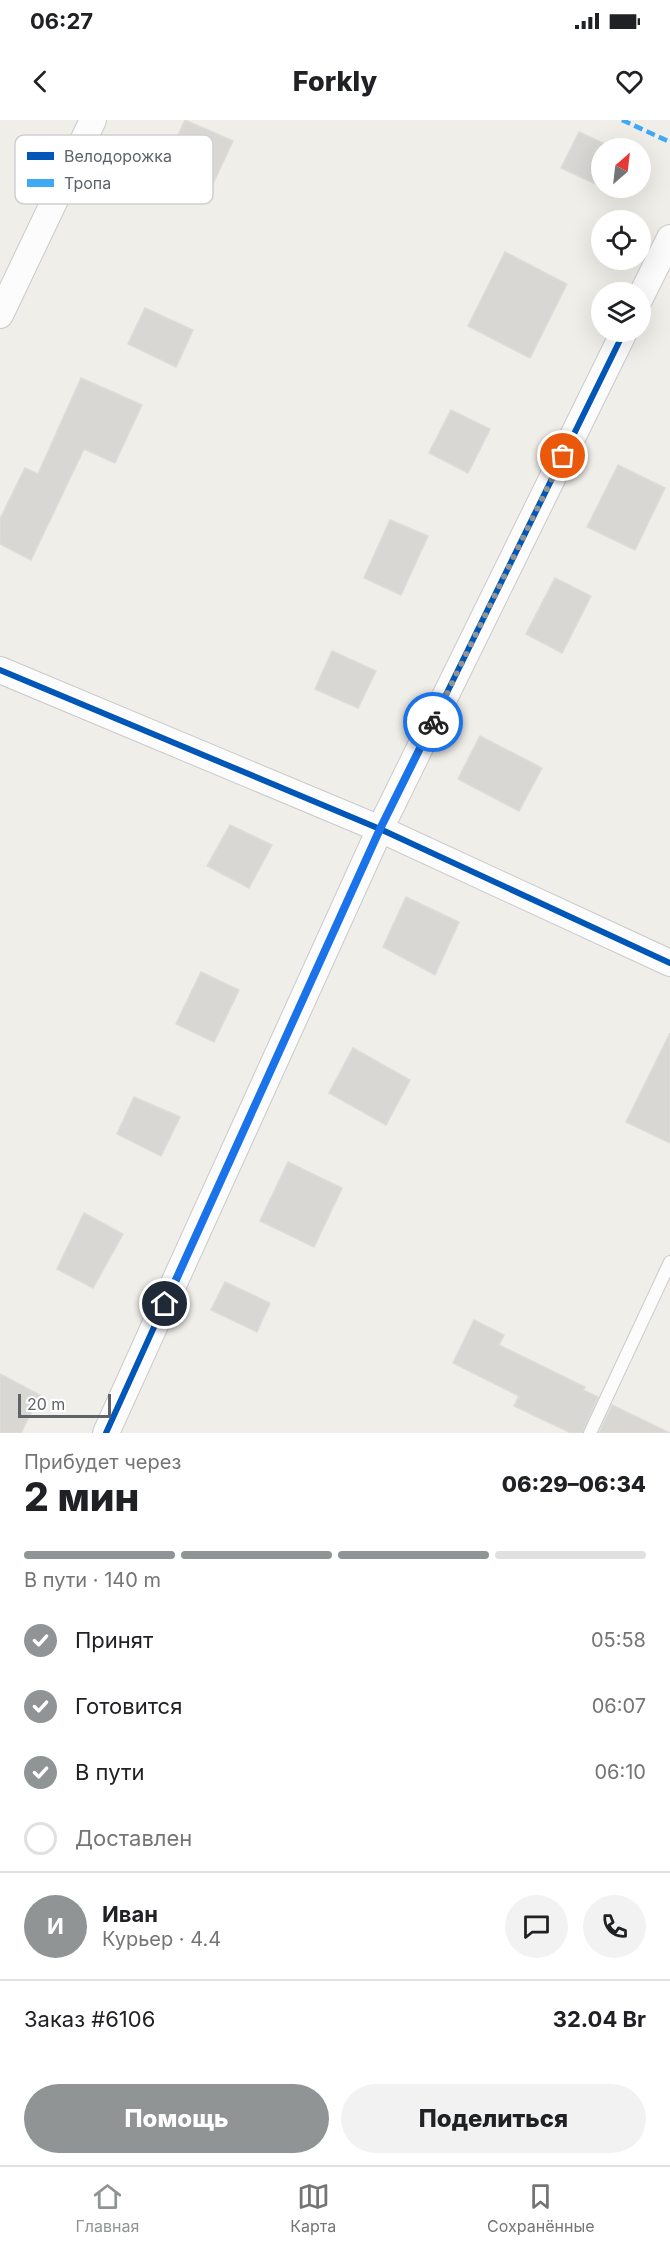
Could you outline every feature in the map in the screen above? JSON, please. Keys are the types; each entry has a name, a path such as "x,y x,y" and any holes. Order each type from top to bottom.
{"street":[{"path":"86,135 93,120"},
{"path":"0,315 53,204"},
{"path":"648,282 670,238"},
{"path":"106,1433 380,829 619,342"},
{"path":"0,670 380,829 670,963"}],"lane":[{"path":"590,1433 670,1262"}],"building":[{"path":"185,120 233,141 213,184 213,135 178,135"},
{"path":"579,132 592,138 591,182 561,168"},
{"path":"505,252 567,284 530,358 468,326"},
{"path":"145,308 193,330 176,367 128,344"},
{"path":"81,378 142,405 115,463 84,449 31,560 0,544 0,519 25,468 38,474"},
{"path":"451,410 490,429 468,473 429,453"},
{"path":"618,465 665,488 635,550 587,527"},
{"path":"390,520 428,536 401,595 364,578"},
{"path":"555,578 591,596 562,653 526,634"},
{"path":"332,651 376,671 358,708 315,689"},
{"path":"480,736 542,768 519,811 458,779"},
{"path":"230,825 272,845 249,888 207,866"},
{"path":"406,897 459,922 435,975 383,947"},
{"path":"201,972 239,990 214,1042 176,1024"},
{"path":"670,1033 670,1143 626,1122"},
{"path":"353,1048 410,1080 386,1125 329,1093"},
{"path":"134,1097 180,1117 161,1156 117,1134"},
{"path":"288,1162 342,1188 314,1247 260,1221"},
{"path":"84,1213 123,1234 93,1288 57,1269"},
{"path":"225,1282 270,1303 257,1332 211,1310"},
{"path":"474,1320 504,1335 499,1345 585,1387 583,1390 598,1397 582,1433 571,1433 514,1406 519,1396 453,1363"},
{"path":"0,1374 40,1395 21,1433 0,1433"},
{"path":"612,1405 670,1433 599,1433"}],"marked path":[{"path":"622,120 670,142"}],"cycle path":[{"path":"106,1433 380,829 619,342"},
{"path":"0,670 380,829 670,963"}],"way so far":[{"path":"433,722 563,456"}],"route":[{"path":"165,1304 380,829 433,722"}]}
